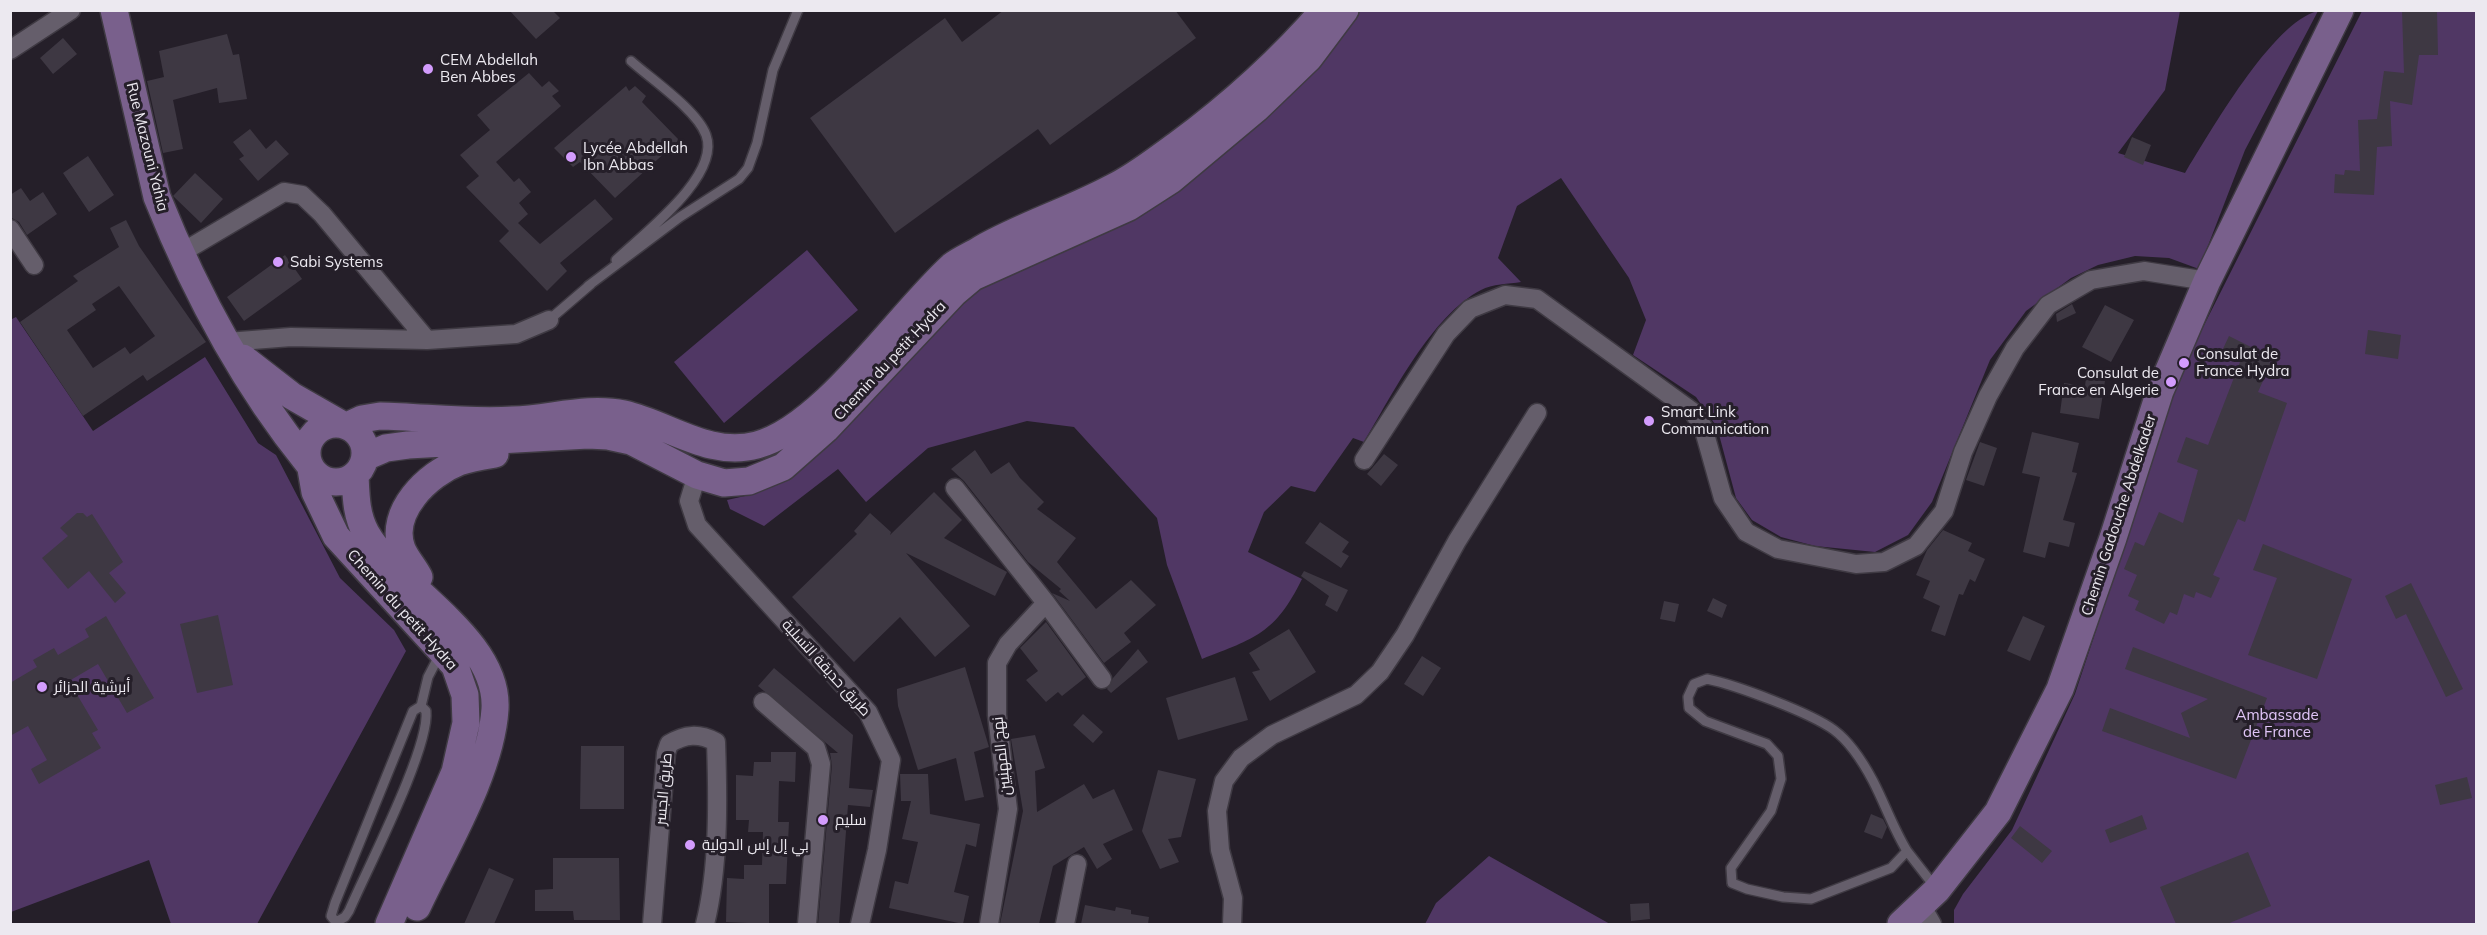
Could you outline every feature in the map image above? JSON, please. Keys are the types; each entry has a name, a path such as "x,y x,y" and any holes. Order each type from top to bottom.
{"main road":[{"name":"Rue Mazouni Yahia","path":"114,10 157,197 181,253 227,342 277,424 310,466"},
{"name":"Chemin Gadouche Abdelkader","path":"1901,924 1930,907 1998,812 2060,690 2113,538 2160,391 2208,281 2340,10"},
{"name":"Chemin du petit Hydra","path":"344,425 380,416 513,420 586,412 624,414 718,447 738,448 777,438 837,389 923,294 956,264 1000,238 1115,187 1139,172 1225,109 1293,47 1335,13"},
{"name":"Chemin du petit Hydra","path":"409,924 481,770 489,744 495,706 493,687 486,667 468,643 367,534 356,505 360,466 386,448 408,445 608,436 631,441 697,475 724,483 749,480 783,467 826,429 954,293 973,277 1129,207 1171,180 1257,109 1309,58 1335,13"},
{"path":"227,342 292,396 344,425 361,438 360,466 344,482 332,482 320,478 310,466 309,443 314,435 330,424 344,425"},
{"path":"426,598 420,578 402,549 399,538 406,508 417,492 433,477 460,462 509,452 530,440"},
{"name":"Chemin du petit Hydra","path":"310,466 315,492 336,536 455,666 465,695 466,723 455,772 389,924"},
{"path":"370,924 387,904 429,834"}],"street":[{"path":"10,50 71,10"},
{"path":"181,253 284,192 302,195 322,214 427,340"},
{"path":"10,229 34,265"},
{"path":"1364,460 1446,334 1470,309 1505,295 1537,298 1693,412 1702,427 1723,498 1746,532 1778,549 1856,564 1884,562 1916,546 1944,511 1963,452 1988,396 2015,348 2048,305 2091,280 2144,271 2208,281"},
{"path":"227,342 291,338 427,340 516,334 549,320"},
{"path":"1232,924 1233,898 1220,850 1216,811 1224,781 1241,758 1272,735 1356,695 1380,672 1405,635 1457,541 1537,413"},
{"name":"طريق حديقة التسلية","path":"697,475 689,501 697,525 868,712 891,760 877,850 860,924"},
{"path":"955,488 1046,603 1102,679"},
{"name":"نهج المهنيين","path":"989,924 1008,809 997,714 997,663 1008,645 1046,603"},
{"path":"763,702 816,748 821,764 807,924"},
{"name":"طريق الجسر","path":"652,924 666,753 669,744 680,737 702,735 716,742 717,770 712,896 705,924"},
{"path":"1065,924 1077,864"}],"lane":[{"path":"588,286 680,218 739,179 748,168 757,143 773,70 798,10"},
{"path":"549,320 689,190 704,168 709,150 706,134 695,118 631,61"},
{"path":"421,706 428,677 442,652"},
{"path":"1907,850 1891,868 1811,899 1783,897 1747,889 1732,883 1731,868 1771,811 1781,779 1778,756 1767,744 1705,721 1689,708 1688,697 1694,684 1707,679 1729,684 1834,730 1849,745 1872,780 1894,829 1907,850 1930,907"},
{"path":"421,706 426,711 426,720 415,759 347,914 336,922 331,916 335,903 410,717 415,708 421,706"}],"green space":[{"path":"1345,11 2180,11 2165,90 2118,153 2185,173 2226,107 2262,56 2300,19 2318,11 2245,150 2199,269 2169,258 2135,256 2098,265 2071,278 2026,311 1990,360 1932,502 1908,535 1875,552 1815,546 1781,537 1752,520 1736,498 1717,427 1696,397 1633,355 1646,320 1629,278 1561,178 1517,206 1498,258 1521,282 1485,288 1463,302 1446,318 1415,358 1364,442 1353,438 1315,492 1291,486 1264,512 1248,552 1302,579 1282,612 1262,632 1220,652 1202,659 1167,565 1157,518 1074,427 1027,421 928,448 866,502 838,469 764,526 730,509 727,500 754,494 777,479 956,296"},
{"name":"Ambassade de France","path":"2362,11 2476,11 2476,924 1954,924 1954,910 1963,894 2012,830 2075,694 2183,367"},
{"path":"807,250 858,310 724,423 674,362"},
{"path":"16,317 93,431 205,357 258,443 276,455 340,578 394,630 406,651 257,924 171,924 149,860 11,912 10,320"},
{"path":"1489,856 1610,924 1425,924 1436,903"}],"building":[{"path":"509,10 552,10 560,18 536,39"},
{"path":"1004,10 1175,10 1196,38 1050,145 1038,129 895,233 810,118 945,18 962,42"},
{"path":"2402,10 2437,10 2438,55 2419,55 2412,105 2390,101 2392,146 2377,147 2374,195 2334,193 2335,174 2344,175 2345,170 2360,171 2358,120 2377,119 2384,71 2404,73"},
{"path":"227,34 233,55 239,54 247,99 219,103 217,88 173,100 183,149 163,153 147,81 164,77 159,51"},
{"path":"63,38 77,54 53,74 40,58"},
{"path":"529,73 542,87 549,81 559,91 552,96 561,106 496,162 514,182 519,178 531,192 519,203 528,214 518,223 540,244 595,199 613,219 560,263 567,271 547,291 499,241 509,231 466,187 479,176 460,155 490,130 477,115"},
{"path":"626,86 629,91 635,86 646,96 642,102 679,140 615,198 580,162 573,167 554,148"},
{"path":"250,129 266,149 276,140 289,154 258,181 239,159 244,156 233,142"},
{"path":"2132,137 2151,145 2143,165 2124,157"},
{"path":"88,156 114,195 89,212 63,173"},
{"path":"195,173 223,199 201,223 173,196"},
{"path":"21,188 30,201 43,192 57,214 27,235 19,222 10,217 10,195"},
{"path":"126,220 139,246 206,342 147,381 143,375 83,416 20,322 78,281 73,276 119,247 110,228","holes":["119,286 155,336 130,354 125,347 93,368 67,330 96,310 92,304"]},
{"path":"285,255 302,279 244,321 227,297"},
{"path":"2072,304 2076,313 2057,322 2056,314"},
{"path":"2105,305 2134,320 2111,362 2082,347"},
{"path":"2368,330 2401,335 2398,359 2365,354"},
{"path":"2229,336 2251,347 2248,353 2271,363 2258,392 2287,403 2245,522 2238,519 2213,575 2220,578 2211,598 2196,592 2194,598 2184,594 2177,615 2170,612 2164,624 2135,610 2139,601 2128,596 2137,575 2124,569 2135,542 2144,546 2159,512 2183,523 2198,470 2177,462 2186,437 2208,445 2240,362 2221,353"},
{"path":"2086,378 2105,381 2099,419 2060,413 2064,383 2085,386"},
{"path":"2032,432 2079,443 2072,472 2077,473 2063,520 2075,523 2069,547 2049,542 2045,558 2023,552 2040,477 2022,473"},
{"path":"1980,442 1997,448 1984,486 1966,480"},
{"path":"975,450 991,474 1009,462 1020,478 1044,502 1037,509 1076,538 1057,562 1096,609 1131,580 1156,605 1124,633 1131,642 1104,663 1052,593 1070,601 1059,591 1061,589 1028,562 964,481 951,469"},
{"path":"1384,454 1398,465 1381,486 1367,474"},
{"path":"934,492 962,520 944,538 1007,572 995,596 906,553 970,626 935,657 900,617 854,662 792,597 857,534 854,531 870,513 891,532 890,535"},
{"path":"77,513 83,513 87,517 92,514 123,562 109,573 126,593 115,603 89,571 68,589 42,558 68,536 60,528"},
{"path":"1320,522 1349,542 1342,552 1349,556 1341,568 1305,543"},
{"path":"1943,530 1972,543 1968,551 1985,559 1975,582 1970,579 1963,595 1959,594 1945,636 1931,631 1940,606 1923,598 1930,581 1916,575 1927,550"},
{"path":"2263,544 2352,579 2317,679 2248,655 2277,578 2253,570"},
{"path":"1304,571 1348,590 1337,612 1325,605 1329,596 1301,576"},
{"path":"2411,583 2463,689 2446,697 2406,614 2396,619 2385,596"},
{"path":"1713,598 1727,605 1722,618 1707,611"},
{"path":"1664,601 1679,604 1675,622 1660,619"},
{"path":"218,615 233,685 197,693 180,624"},
{"name":"أبرشية الجزائر","path":"106,616 154,698 127,713 98,664 69,681 98,730 92,733 101,748 39,784 31,769 47,760 28,726 10,736 10,683 37,667 33,660 54,648 58,655 89,637 85,629"},
{"path":"2023,616 2045,626 2030,661 2007,651"},
{"path":"1046,622 1086,677 1062,696 1058,692 1046,702 1026,680 1038,671 1020,648"},
{"path":"1289,629 1316,672 1270,701 1252,672 1260,670 1249,653"},
{"path":"2133,647 2267,698 2236,779 2102,731 2110,708 2190,738 2181,713 2208,699 2125,669"},
{"path":"1138,649 1148,662 1111,693 1107,689 1113,678"},
{"path":"1422,656 1441,668 1423,696 1404,684"},
{"path":"965,667 989,747 974,752 984,797 965,801 956,758 918,770 898,706 897,689"},
{"path":"774,668 853,735 849,788 873,790 870,807 848,805 839,924 818,924 832,765 830,753 838,753 758,686"},
{"path":"1235,677 1248,720 1178,740 1166,698"},
{"path":"1083,714 1103,732 1093,743 1073,725"},
{"path":"1035,735 1045,768 1035,771 1037,812 1084,784 1093,799 1114,789 1133,830 1103,844 1112,859 1097,869 1084,847 1053,866 1039,924 1000,924 1023,811 1011,739"},
{"path":"581,746 624,746 624,809 580,809"},
{"path":"771,752 796,752 795,782 779,781 778,822 789,822 786,884 769,884 769,924 726,922 727,878 744,879 744,865 762,865 763,832 748,832 749,820 736,820 736,775 753,776 754,762 771,762"},
{"path":"1158,770 1196,779 1181,837 1168,839 1179,862 1160,869 1142,831"},
{"path":"900,774 928,774 930,814 980,824 976,847 966,844 954,892 969,896 963,924 889,908 895,881 908,884 918,842 902,839 911,801 901,801"},
{"path":"2467,777 2472,798 2440,805 2435,785"},
{"path":"1871,814 1883,819 1887,827 1882,839 1864,832"},
{"path":"2142,815 2147,829 2110,843 2105,830"},
{"path":"2020,826 2052,851 2042,863 2011,838"},
{"path":"2248,852 2271,906 2227,924 2176,924 2160,887"},
{"path":"553,858 619,858 620,920 574,920 573,911 535,911 535,890 553,889"},
{"path":"489,868 514,879 494,924 464,924"},
{"path":"1649,903 1650,919 1631,921 1630,904"},
{"path":"1085,905 1115,911 1116,907 1131,910 1131,914 1149,917 1148,924 1081,924"}],"place":[{"name":"CEM Abdellah Ben Abbes","path":"428,69"},
{"name":"Lycée Abdellah Ibn Abbas","path":"571,157"},
{"name":"Sabi Systems","path":"278,262"},
{"name":"Consulat de France Hydra","path":"2184,363"},
{"name":"Consulat de France en Algerie","path":"2171,382"},
{"name":"Smart Link Communication","path":"1649,421"},
{"name":"أبرشية الجزائر","path":"42,687"},
{"name":"سليم","path":"823,820"},
{"name":"بي إل إس الدولية","path":"690,845"}]}
